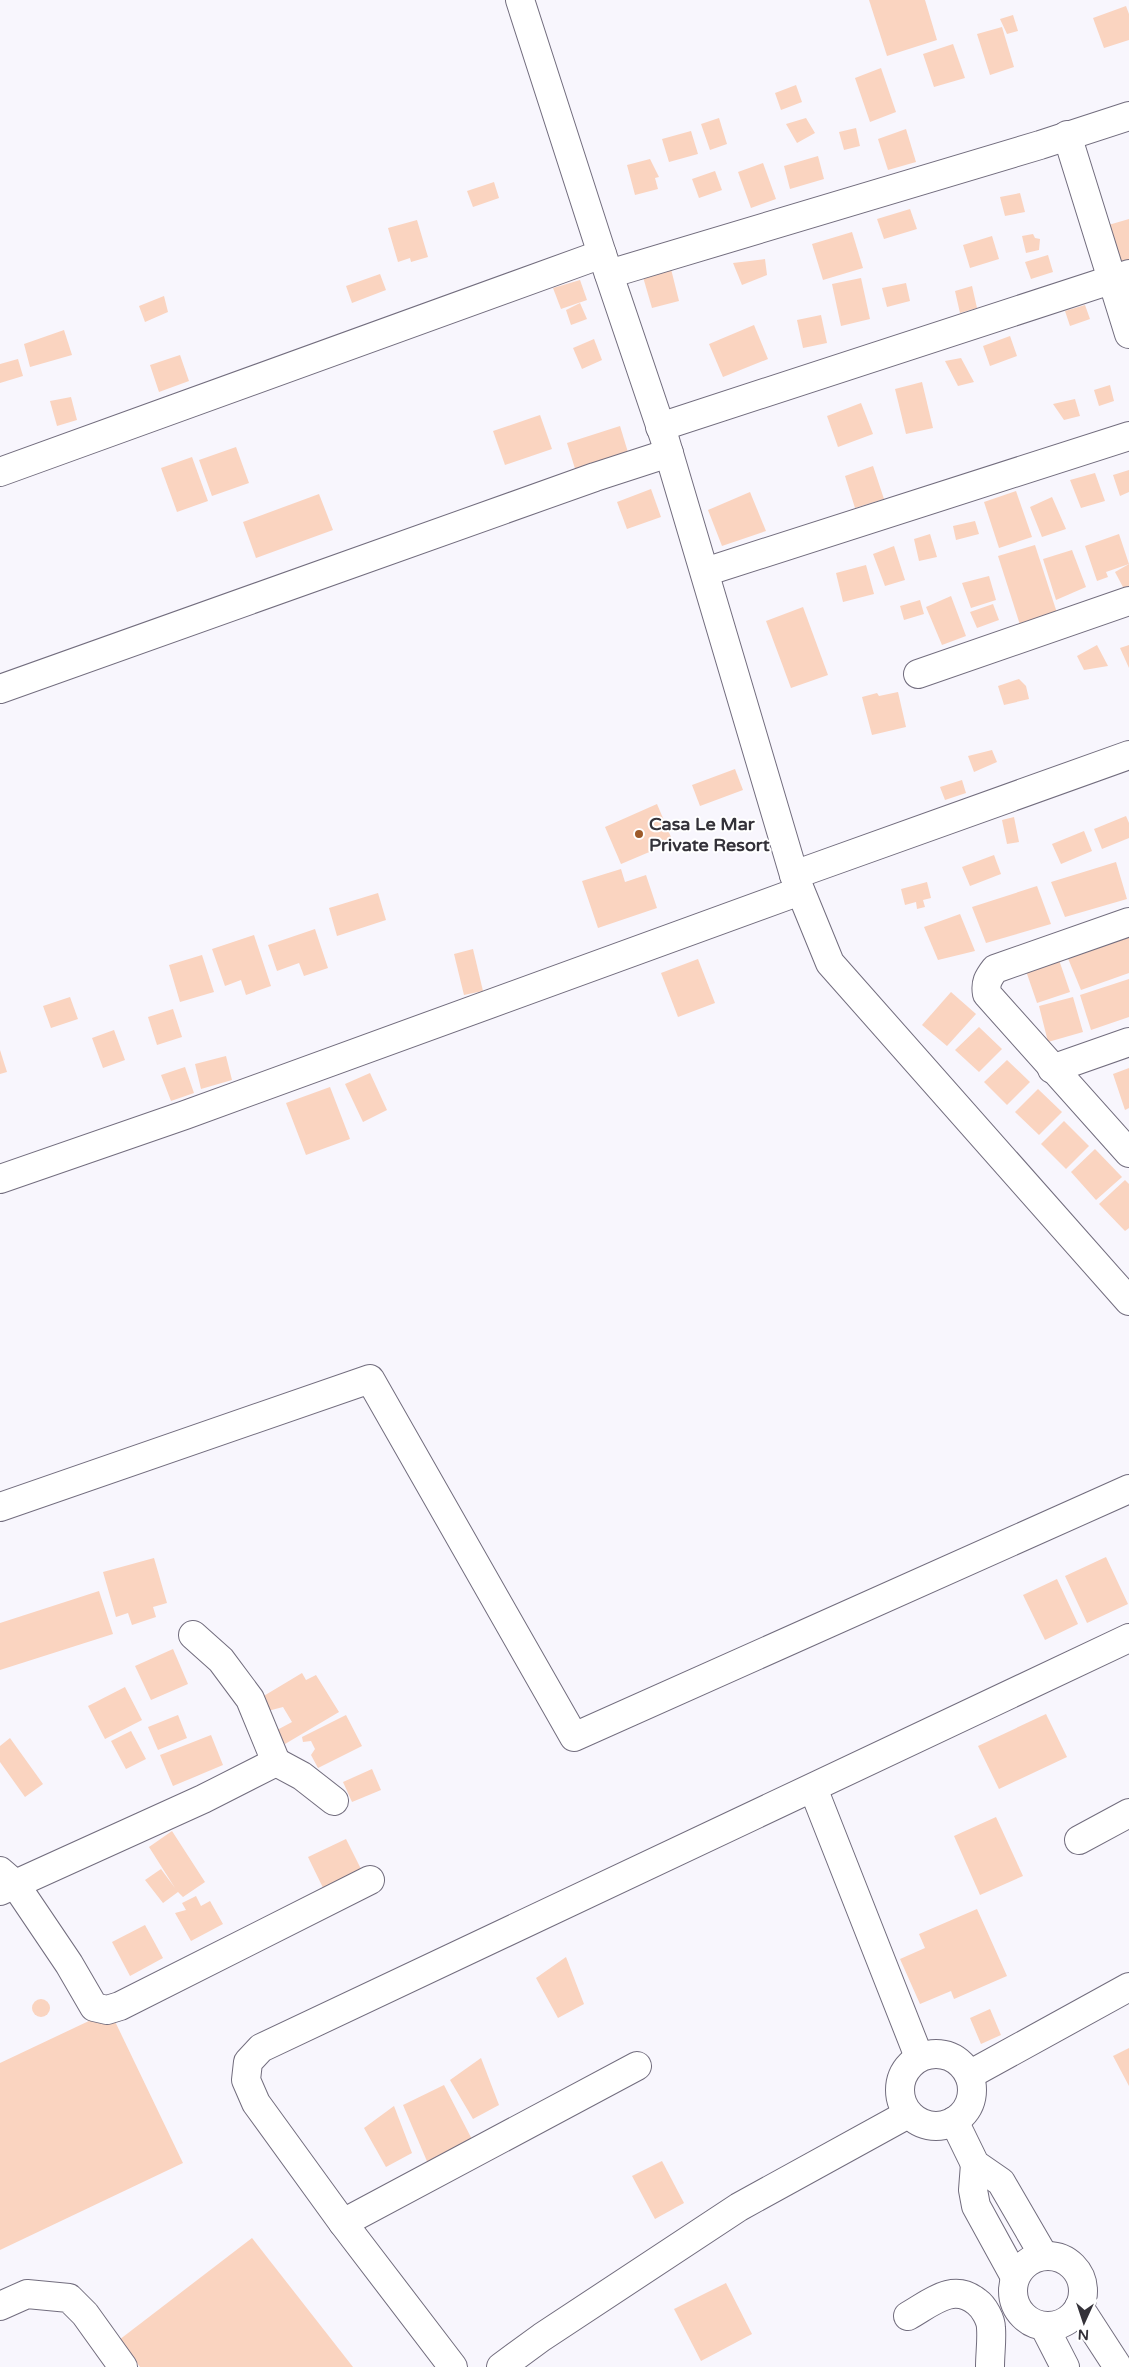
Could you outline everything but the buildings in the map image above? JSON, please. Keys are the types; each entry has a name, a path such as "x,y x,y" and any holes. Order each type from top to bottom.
{"street":[{"path":"520,0 605,264 669,453 797,883 830,963 1129,1301"},
{"path":"0,472 605,264 1040,145 1129,116"},
{"path":"1067,135 1120,277 1129,334"},
{"path":"660,427 1120,277"},
{"path":"704,572 1129,436"},
{"path":"0,689 595,477 669,453"},
{"path":"918,674 1129,601"},
{"path":"0,1179 185,1115 797,883 1129,754"},
{"path":"1129,922 994,968 987,980 988,994 1052,1069 1129,1153"},
{"path":"1052,1069 1129,1042"},
{"path":"0,1507 370,1379 574,1737 1129,1489"},
{"path":"193,1635 221,1660 250,1699 276,1762 302,1776 334,1801"},
{"path":"453,2367 343,2223 256,2104 246,2080 248,2062 261,2048 1129,1638"},
{"path":"276,1762 203,1799 5,1882 69,1964 94,2007 107,2010 120,2006 370,1880"},
{"path":"813,1788 919,2057"},
{"path":"1079,1840 1129,1813"},
{"path":"969,2075 1129,1987"},
{"path":"933,2054 948,2056 961,2063 969,2075 972,2088 971,2101 964,2113 954,2121 942,2126 930,2126 918,2122 908,2114 901,2102 899,2090 902,2076 909,2065 919,2057 933,2054"},
{"path":"343,2223 637,2066"},
{"path":"501,2367 542,2337 739,2207 908,2114"},
{"path":"954,2121 975,2164 1001,2182 1044,2256"},
{"path":"975,2164 973,2190 976,2206 1015,2277"},
{"path":"988,2229 1018,2209"},
{"path":"1044,2256 1059,2258 1072,2265 1080,2278 1083,2293 1079,2307 1070,2318 1058,2325 1044,2326 1031,2322 1021,2313 1015,2302 1012,2290 1015,2277 1027,2262 1044,2256"},
{"path":"908,2316 944,2296 956,2293 968,2294 982,2306 991,2326 990,2367"},
{"path":"0,2306 27,2294 69,2298 85,2314 123,2367"},
{"path":"1079,2307 1118,2367"},
{"path":"1044,2326 1066,2367"}],"place":[{"name":"Casa Le Mar Private Resort","path":"639,834"}]}
